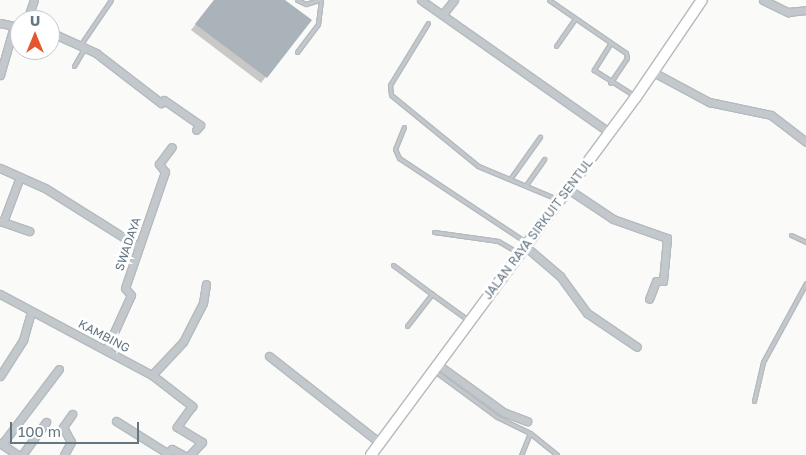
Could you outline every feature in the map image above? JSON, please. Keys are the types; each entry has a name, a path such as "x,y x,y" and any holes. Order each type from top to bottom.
{"main road":[{"name":"JALAN RAYA SIRKUIT SENTUL","path":"371,455 434,367 525,248 636,97 702,0"}],"street":[{"path":"421,0 610,132"},
{"path":"443,14 454,0"},
{"path":"763,0 788,12 806,10"},
{"path":"60,36 83,45 161,103 164,100 200,124 196,130"},
{"path":"0,75 10,46"},
{"path":"653,72 709,102 771,116 806,142"},
{"name":"SWADAYA","path":"106,350 132,294 125,288 166,172 159,164 172,147"},
{"path":"0,168 20,177 139,247"},
{"path":"20,177 1,221 29,231"},
{"path":"568,189 613,219 667,238 663,282 656,281 649,298"},
{"path":"525,248 560,276 586,313 637,347"},
{"path":"152,375 182,342 203,303 206,284"},
{"name":"KAMBING","path":"0,294 152,375 192,406 176,427 202,442 190,455"},
{"path":"0,376 23,340 31,312"},
{"path":"269,356 380,443"},
{"path":"434,367 503,412 527,421"},
{"path":"18,455 1,443 60,369"},
{"path":"64,455 71,442 63,427 72,414"},
{"path":"116,421 167,453 172,449 183,455"},
{"path":"22,455 46,422"}],"lane":[{"path":"74,66 83,45 111,0"},
{"path":"296,0 306,4 319,0 318,24 298,52"},
{"path":"549,0 628,56 610,83"},
{"path":"556,46 575,19"},
{"path":"428,23 389,93 478,166 560,200"},
{"path":"610,44 594,69 610,83 636,97"},
{"path":"404,127 395,149 399,158 525,248"},
{"path":"510,179 540,137"},
{"path":"526,185 544,158"},
{"path":"434,232 498,241 525,248"},
{"path":"791,235 806,242"},
{"path":"392,265 469,320"},
{"path":"754,401 763,362 806,283"},
{"path":"408,326 432,294"},
{"path":"434,367 497,417 530,434 557,455"},
{"path":"520,455 530,434"}],"building":[{"path":"214,0 285,0 312,20 267,78 195,24"}]}
